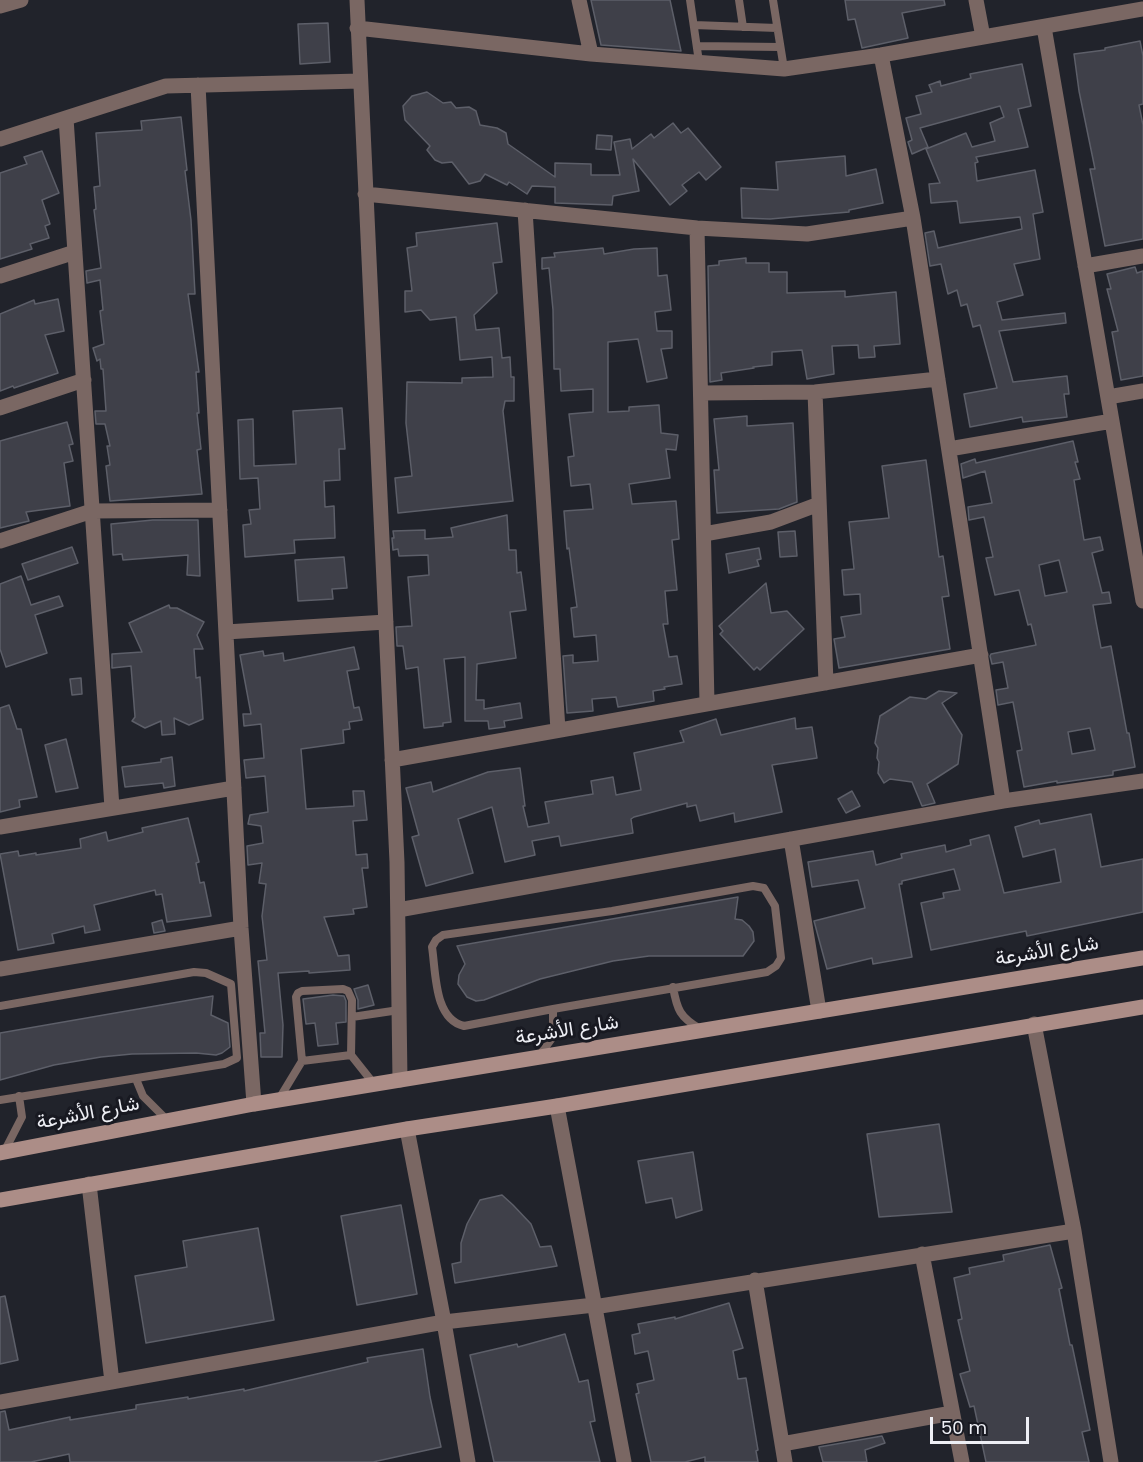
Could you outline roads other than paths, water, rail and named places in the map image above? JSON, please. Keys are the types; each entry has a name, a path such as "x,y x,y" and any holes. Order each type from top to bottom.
{"street":[{"path":"0,6 21,0"},
{"path":"357,0 398,910 399,1080"},
{"path":"579,0 591,54"},
{"path":"976,0 983,37"},
{"path":"357,28 591,54 698,54 784,69 881,55 1143,9"},
{"path":"1044,27 1143,601"},
{"path":"881,55 913,218 1003,801"},
{"path":"0,139 166,86 360,81"},
{"path":"198,85 241,928 254,1104"},
{"path":"66,118 112,808"},
{"path":"365,194 698,228 807,234 913,218"},
{"path":"525,210 558,730"},
{"path":"698,228 707,704"},
{"path":"0,276 75,252"},
{"path":"1085,266 1143,256"},
{"path":"701,393 815,392 938,379"},
{"path":"0,408 84,380"},
{"path":"1108,397 1143,391"},
{"path":"815,392 826,682"},
{"path":"949,449 1112,421"},
{"path":"704,534 771,522 819,504"},
{"path":"0,541 92,512 220,510"},
{"path":"226,632 386,622"},
{"path":"392,760 981,655"},
{"path":"398,910 1003,801 1143,781"},
{"path":"0,827 234,788"},
{"path":"791,839 819,1011"},
{"path":"0,969 241,928"},
{"name":"شارع الأشرعة","path":"2,1152 254,1104 1143,958"},
{"path":"0,1200 407,1129 557,1106 1143,1007"},
{"path":"1034,1024 1074,1231 1111,1462"},
{"path":"557,1106 624,1462"},
{"path":"407,1129 468,1462"},
{"path":"89,1184 112,1382"},
{"path":"0,1402 444,1322 594,1306 1074,1231"},
{"path":"922,1254 962,1462"},
{"path":"755,1280 785,1462"},
{"path":"783,1444 952,1413"}],"lane":[{"path":"690,0 698,54 780,47"},
{"path":"739,0 744,27"},
{"path":"772,0 784,69"},
{"path":"694,26 777,28"},
{"path":"753,886 764,888 775,906 781,958 776,966 767,972 553,1009 464,1026 455,1024 448,1019 442,1008 432,947 443,935 612,911 753,886"},
{"path":"0,1006 194,972 206,973 231,984 237,1058 224,1064 0,1100"},
{"path":"673,987 676,1005 681,1014 701,1030"},
{"path":"278,1100 302,1061 296,997 298,993 343,988 348,991 352,1000 351,1056 374,1084"},
{"path":"538,1057 553,1037 553,1009"},
{"path":"352,1017 399,1010"},
{"path":"302,1061 351,1056"},
{"path":"136,1079 143,1096 167,1120"},
{"path":"2,1152 22,1117 19,1096"}]}
